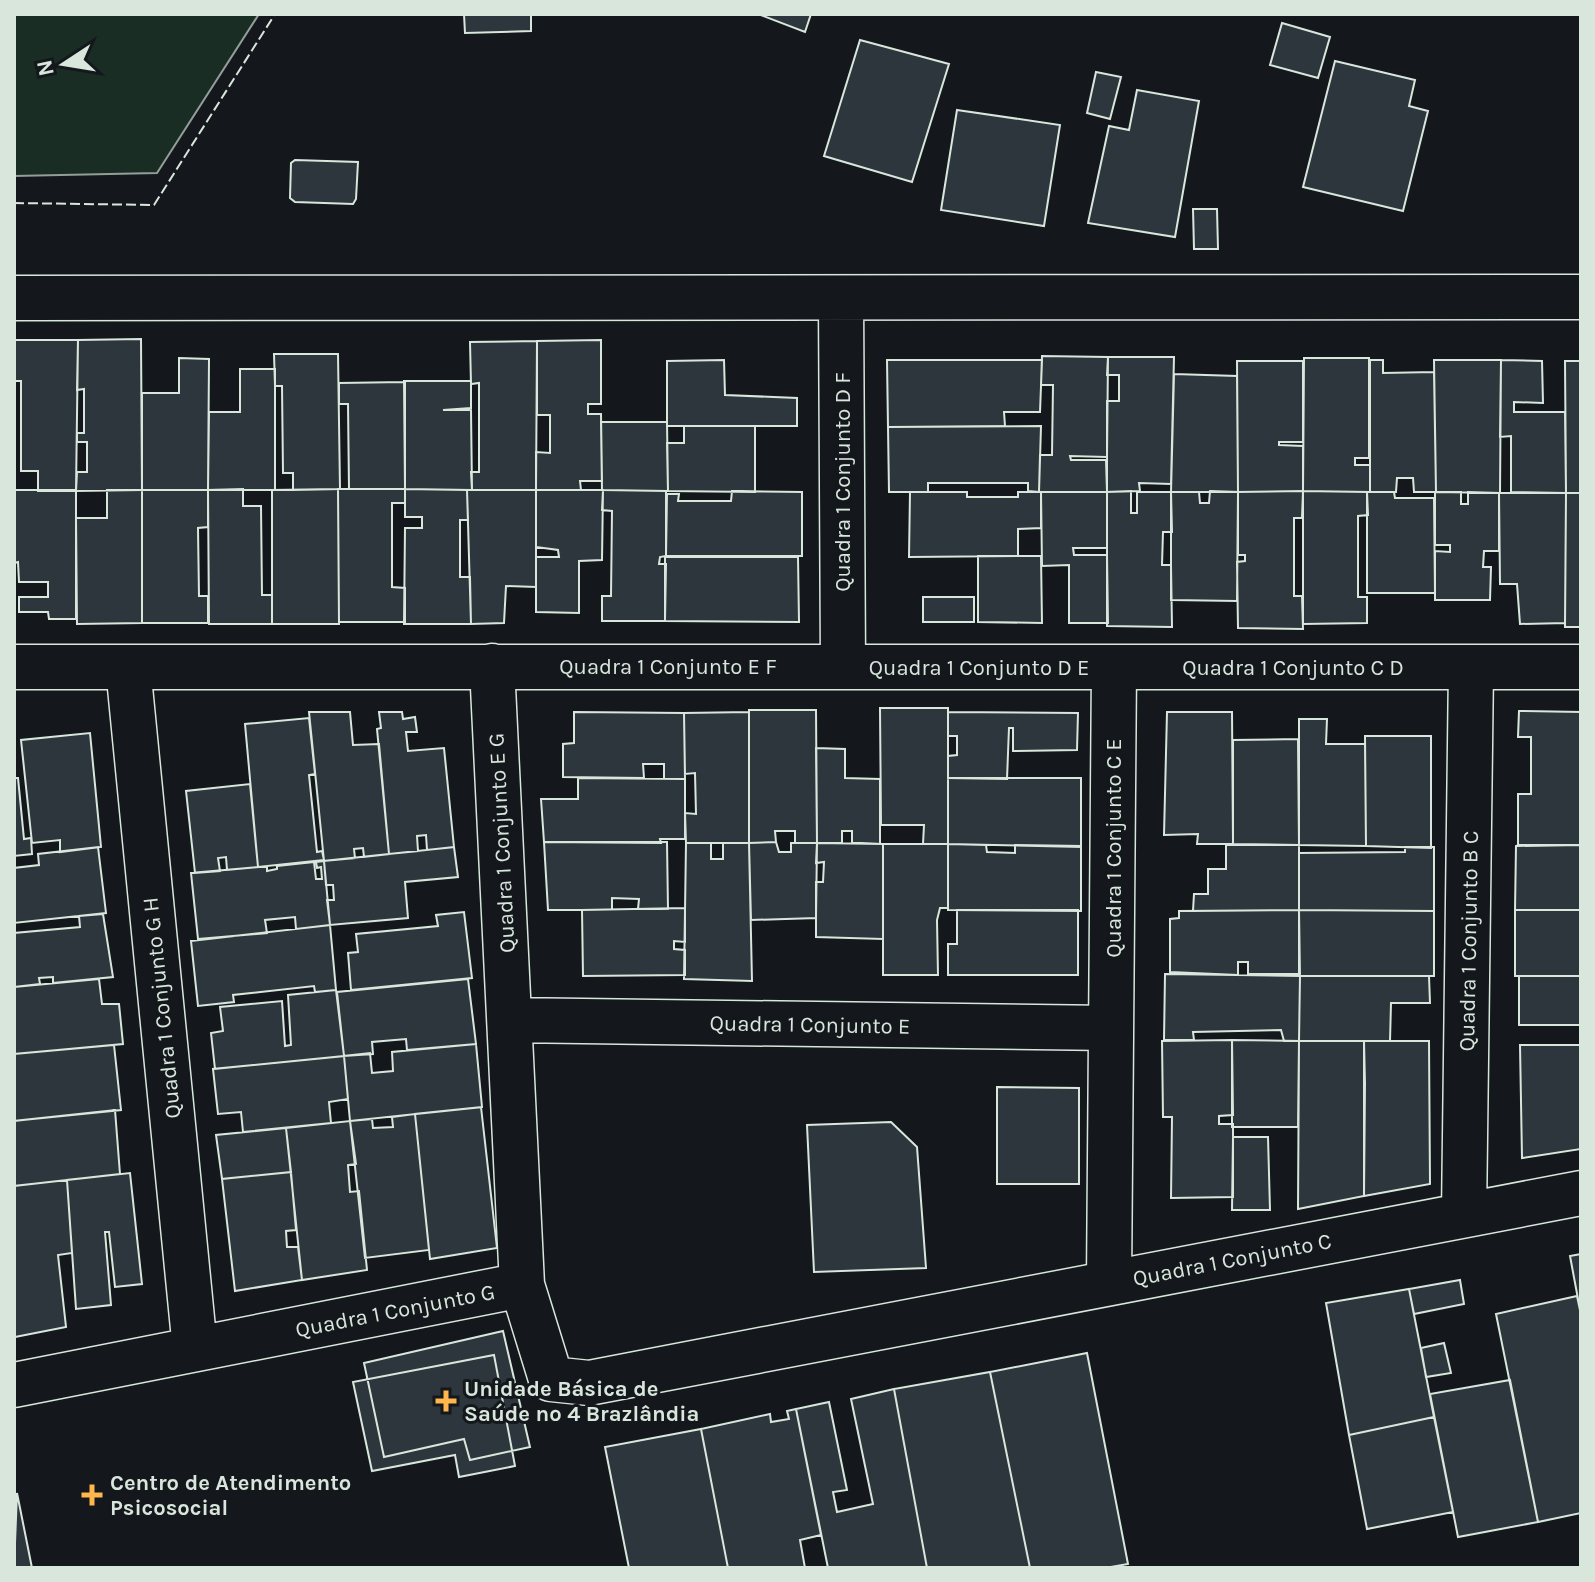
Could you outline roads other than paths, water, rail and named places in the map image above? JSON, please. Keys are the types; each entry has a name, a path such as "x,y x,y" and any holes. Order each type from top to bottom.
{"street":[{"path":"14,298 1581,297"},
{"name":"Quadra 1 Conjunto D F","path":"841,298 843,666"},
{"name":"Quadra 1 Conjunto E G","path":"492,666 510,1020"},
{"name":"Quadra 1 Conjunto E F","path":"14,667 843,666"},
{"name":"Quadra 1 Conjunto D E","path":"843,666 1114,667"},
{"name":"Quadra 1 Conjunto G H","path":"128,667 195,1349"},
{"name":"Quadra 1 Conjunto C D","path":"1114,667 1581,667"},
{"name":"Quadra 1 Conjunto C E","path":"1111,1028 1114,667"},
{"name":"Quadra 1 Conjunto B C","path":"1464,1215 1471,667"},
{"name":"Quadra 1 Conjunto E","path":"510,1020 1111,1028"},
{"name":"Quadra 1 Conjunto G","path":"14,1385 522,1285 510,1020"},
{"name":"Quadra 1 Conjunto C","path":"1111,1028 1109,1283 1581,1193"},
{"path":"522,1285 551,1379 589,1383 1109,1283"}],"place":[{"name":"Unidade Básica de Saúde nº 4 Brazlândia","path":"446,1401"},
{"name":"Centro de Atendimento Psicosocial","path":"92,1495"}]}
